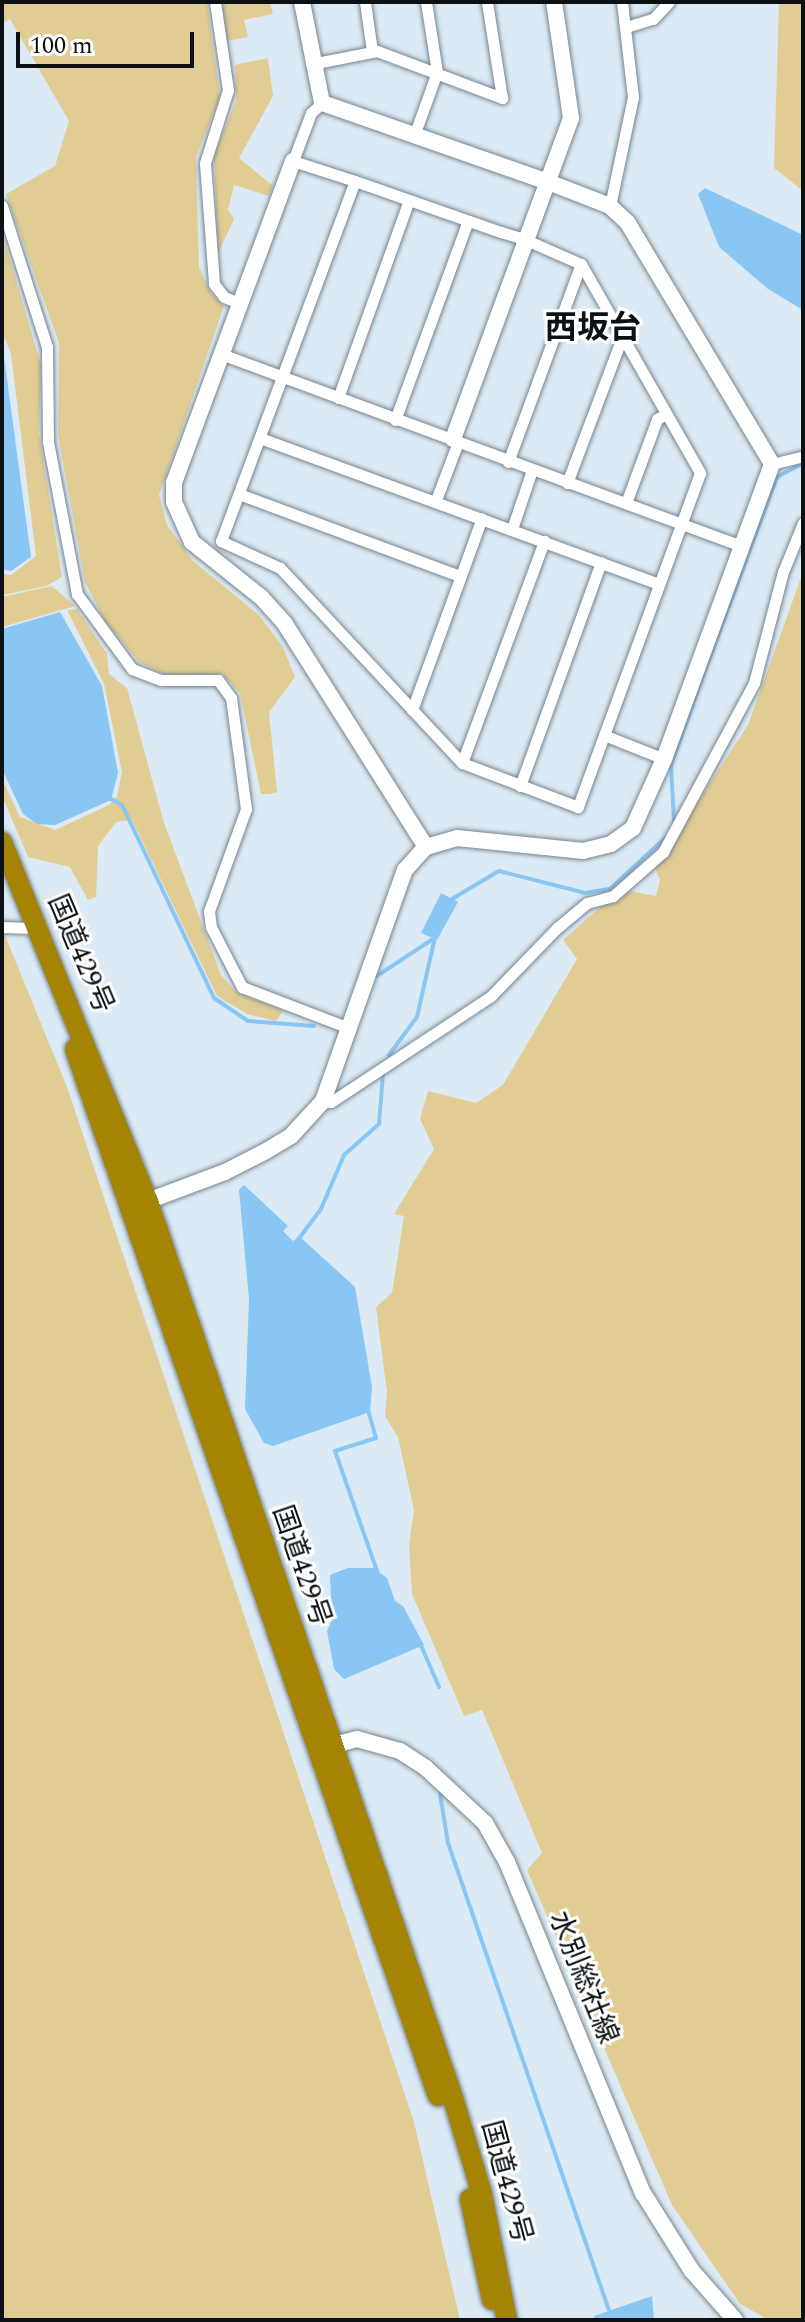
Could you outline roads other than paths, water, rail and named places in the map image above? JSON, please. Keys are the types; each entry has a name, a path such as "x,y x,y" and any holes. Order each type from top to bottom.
{"highway":[{"name":"国道429号","path":"2,842 140,1204 324,1747 453,2143 495,2320"},
{"name":"国道429号","path":"2,875 140,1204"},
{"name":"国道429号","path":"324,1747 466,2139 498,2259 507,2320"}],"street":[{"path":"215,2 228,102 205,163 214,284 224,297 240,303"},
{"path":"302,2 311,64 322,103"},
{"path":"365,2 372,51"},
{"path":"415,133 437,72 426,2"},
{"path":"311,64 372,51 502,98 487,2"},
{"path":"436,500 524,239 571,118 554,2"},
{"path":"610,206 633,97 622,2"},
{"path":"626,27 653,19 669,2"},
{"path":"322,103 415,133 610,206 628,223 772,464"},
{"path":"322,103 311,113 174,483 177,514 199,550 261,597 285,624 426,847"},
{"path":"293,161 355,181 524,239 581,264 621,340 700,473 578,807 462,763 280,568 221,541 355,181"},
{"path":"338,398 409,200"},
{"path":"2,206 47,347 48,442 77,594 132,669 151,679 218,680 231,698 246,809 209,911 211,927 242,987 349,1028"},
{"path":"395,420 468,221"},
{"path":"508,462 581,264"},
{"path":"567,483 621,340"},
{"path":"221,354 739,545"},
{"path":"626,503 657,419 666,414"},
{"path":"260,438 436,500 658,584"},
{"path":"772,464 803,456"},
{"path":"140,1204 266,1151 291,1136 323,1101 405,870 426,847 457,838 583,851 611,844 643,817 739,545 772,464"},
{"path":"512,529 532,470"},
{"path":"239,494 460,576"},
{"path":"412,710 482,518"},
{"path":"323,1101 331,1102 491,996 557,928 587,903 613,896 663,852 754,683 783,572 803,523"},
{"path":"462,763 544,541"},
{"path":"520,786 601,562"},
{"path":"604,735 664,759"},
{"path":"2,927 25,928"},
{"name":"水別総社線","path":"324,1747 357,1739 400,1751 426,1768 485,1823 507,1862 643,2193 692,2271 735,2320"}],"water":[{"path":"705,188 803,235 803,310 768,289 719,247 698,194"},
{"path":"2,342 31,557 11,571 2,569"},
{"path":"60,612 102,686 118,773 111,800 55,825 37,824 23,814 2,769 2,629"},
{"path":"441,893 458,902 437,940 421,933"},
{"path":"244,1185 288,1226 283,1231 293,1241 300,1237 355,1287 372,1387 370,1412 273,1446 264,1443 245,1409 249,1299 239,1190"},
{"path":"348,1568 373,1568 387,1578 395,1601 403,1606 424,1645 344,1679 334,1669 327,1631 332,1620 330,1575"},
{"path":"652,2296 654,2320 595,2320 594,2316"}],"waterway":[{"path":"674,821 671,765 777,477 803,463"},
{"path":"108,797 122,805 214,998 248,1021 314,1026"},
{"path":"452,899 499,871 585,893 610,889 664,839"},
{"path":"389,1055 417,1017 435,937"},
{"path":"377,976 433,939"},
{"path":"297,1241 321,1209 344,1155 379,1124 383,1074"},
{"path":"368,1410 376,1438 335,1451 378,1574"},
{"path":"420,1643 439,1687"},
{"path":"440,1794 448,1843 611,2316"}],"district":[{"name":"西坂台","path":"593,329"}]}
